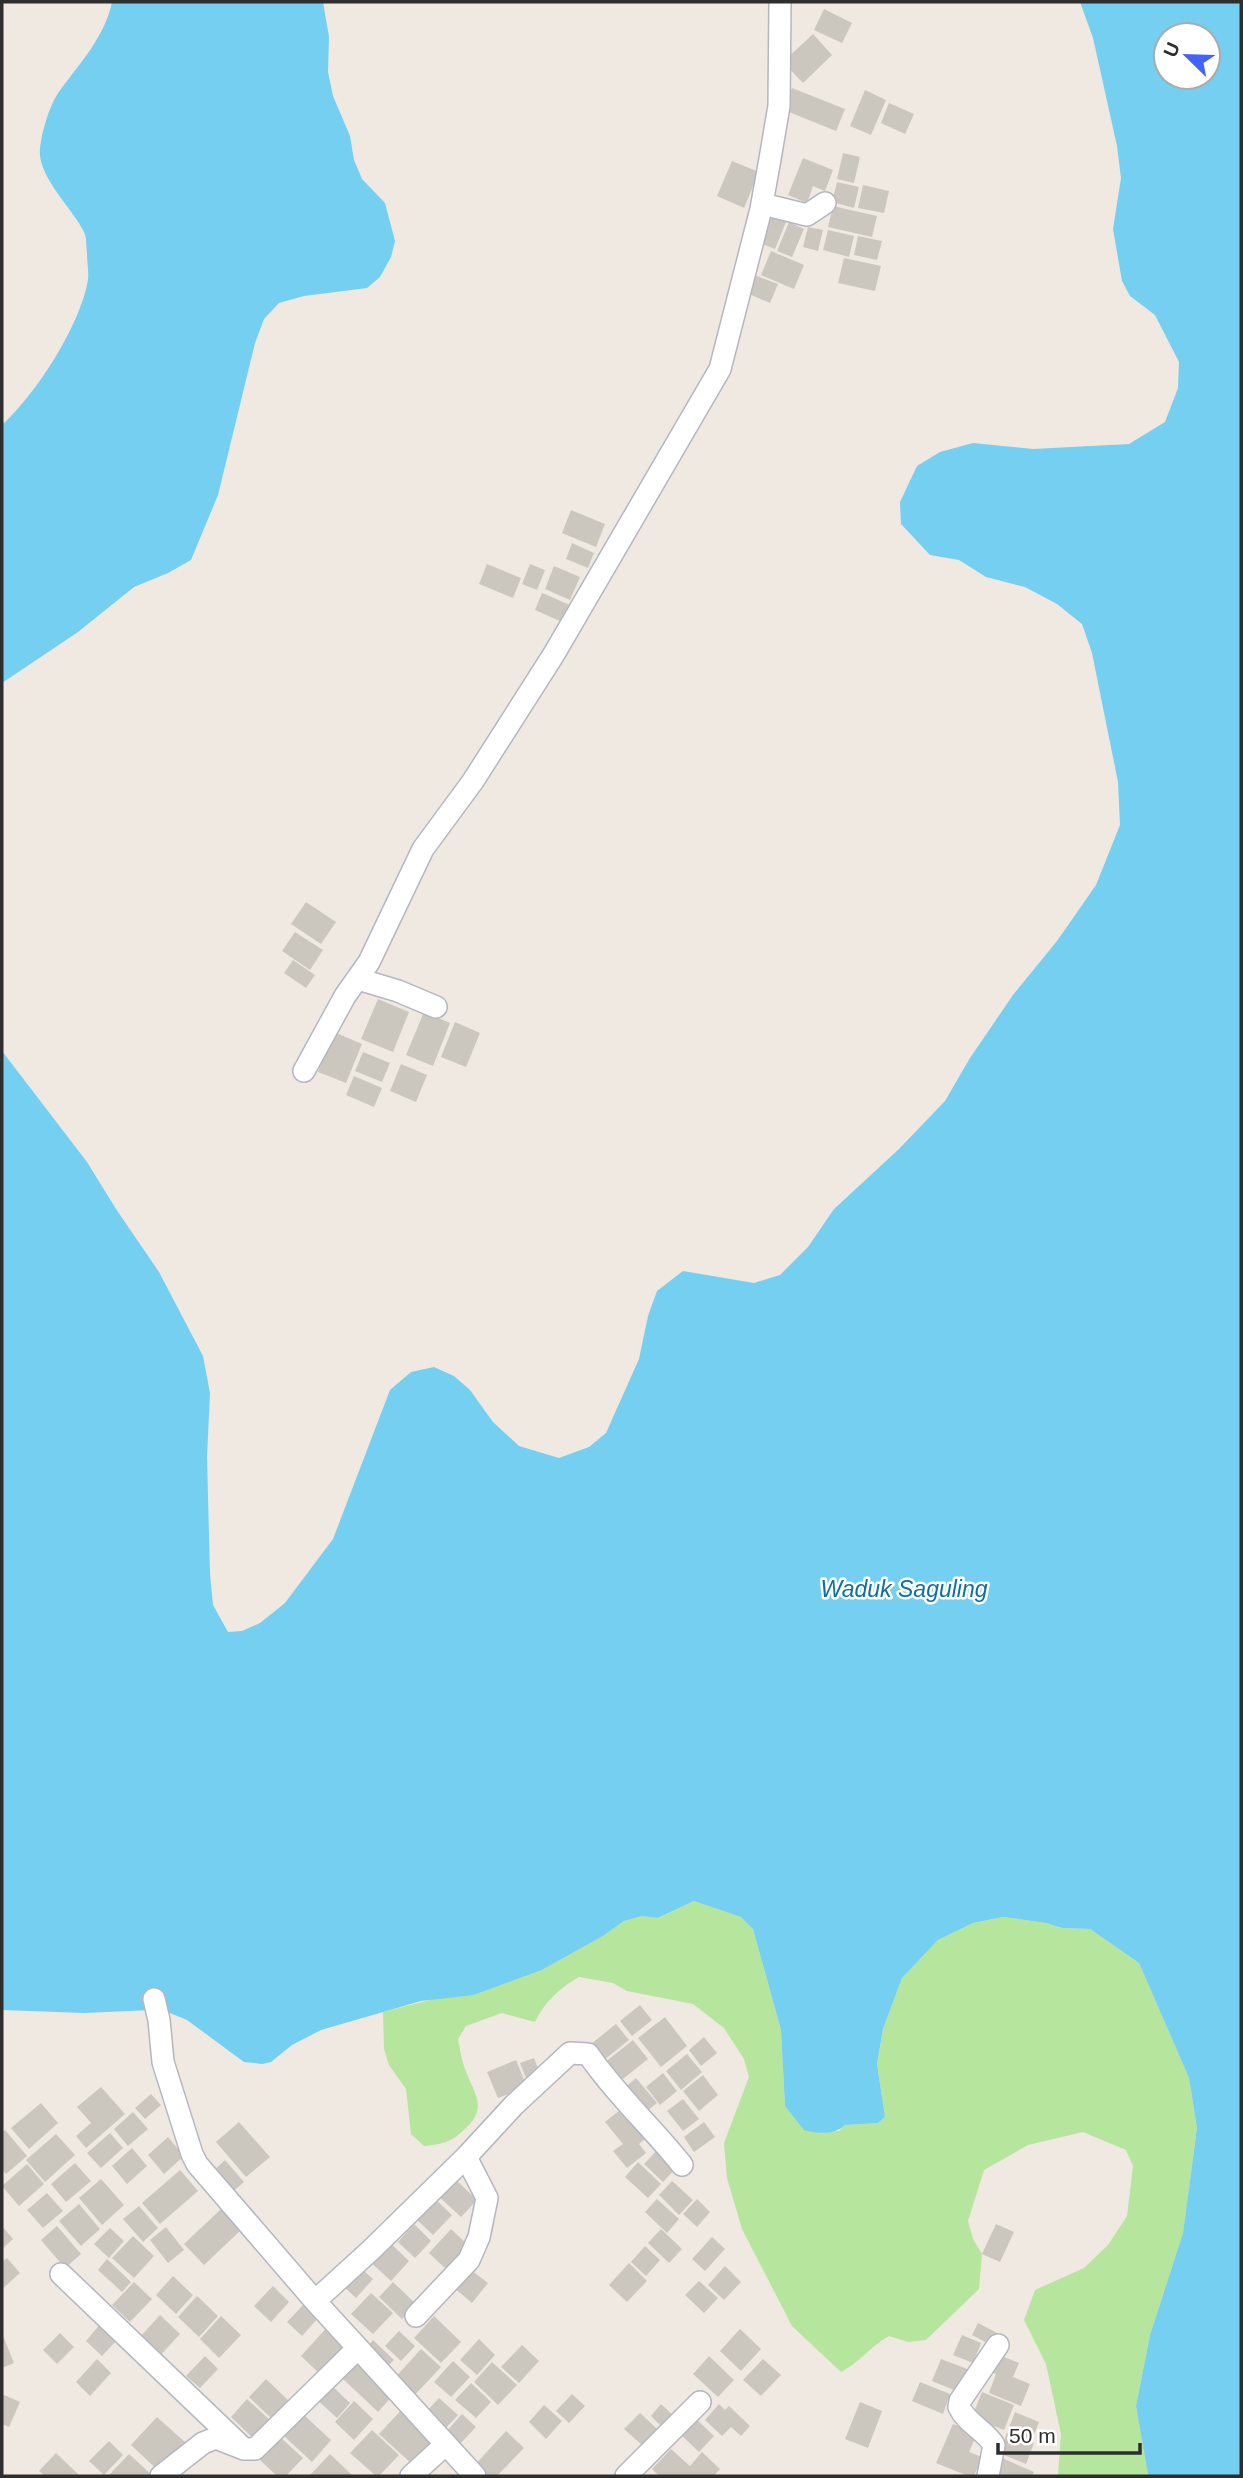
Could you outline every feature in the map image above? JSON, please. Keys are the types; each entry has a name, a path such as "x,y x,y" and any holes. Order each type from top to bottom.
{"street":[{"path":"304,1071 369,962 423,849 473,781 554,654 720,369 762,204 779,106 780,2"},
{"path":"762,204 807,215 825,203"},
{"path":"358,979 398,991 436,1007"},
{"path":"154,1999 163,2062 197,2164 315,2301 475,2476"},
{"path":"315,2301 466,2158 514,2105 570,2053 588,2054 607,2083 659,2136 682,2165"},
{"path":"416,2316 469,2260 479,2237 487,2198 466,2158"},
{"path":"61,2274 244,2449"},
{"path":"988,2476 994,2445 983,2431 970,2424 959,2407 960,2401 998,2345"},
{"path":"162,2476 203,2443 216,2438 244,2449 255,2449 358,2348"},
{"path":"626,2476 700,2402"},
{"path":"411,2476 446,2444"}],"green space":[{"path":"694,1901 742,1917 753,1929 781,2030 785,2106 813,2132 839,2131 845,2125 878,2123 885,2117 877,2064 883,2029 902,1978 938,1940 973,1923 1003,1917 1062,1928 1090,1929 1139,1963 1189,2078 1197,2128 1183,2233 1150,2335 1136,2406 1149,2476 1058,2476 1061,2434 1046,2364 1024,2320 1035,2290 1084,2268 1108,2245 1127,2216 1133,2166 1126,2150 1083,2132 1028,2145 984,2170 968,2221 973,2239 982,2254 979,2289 926,2340 908,2342 889,2336 841,2372 792,2326 742,2229 727,2178 724,2143 749,2077 744,2059 724,2028 693,2004 627,1991 613,1983 579,1977 554,1996 535,2022 502,2013 466,2026 458,2039 463,2063 477,2099 478,2107 472,2122 454,2138 436,2144 424,2146 411,2134 406,2089 389,2065 384,2049 383,2012 438,1998 474,1995 542,1970 603,1936 624,1921 642,1916 659,1918"}],"water":[{"path":"112,2 323,2 329,37 328,72 333,96 350,136 354,160 362,179 385,203 395,241 391,257 380,277 367,288 304,296 279,303 264,319 255,343 218,495 191,560 134,587 78,632 2,683 2,425 29,396 55,358 76,318 88,277 85,234 44,170 41,142 53,102 98,37"},
{"name":"Waduk Saguling","path":"1080,2 1241,2 1241,2476 1148,2474 1136,2406 1150,2335 1183,2233 1197,2128 1189,2078 1139,1963 1090,1929 1062,1928 1003,1917 973,1923 938,1940 902,1978 883,2029 877,2064 885,2117 878,2123 845,2125 826,2133 804,2130 785,2106 781,2030 753,1929 741,1917 694,1901 658,1918 642,1916 624,1921 603,1936 542,1970 474,1995 421,2001 321,2030 292,2045 271,2062 262,2064 244,2062 187,2020 170,2013 152,2010 84,2013 2,2010 2,1051 87,1162 159,1272 203,1356 210,1393 207,1457 210,1574 213,1605 228,1632 242,1631 260,1623 285,1603 333,1539 390,1390 411,1372 434,1367 454,1376 470,1390 493,1422 519,1446 559,1458 589,1447 606,1433 639,1359 648,1316 657,1291 683,1271 754,1283 780,1275 808,1247 834,1209 899,1149 945,1101 970,1058 1013,995 1057,941 1096,885 1120,825 1118,782 1092,653 1082,624 1057,604 1025,587 986,577 959,560 930,555 901,524 900,502 917,466 940,452 973,443 1033,449 1129,444 1165,422 1178,388 1179,362 1155,315 1130,296 1122,281 1113,229 1121,178 1117,146 1093,38"}],"building":[{"path":"824,9 852,23 842,43 814,30"},
{"path":"813,34 832,55 803,83 783,62"},
{"path":"792,88 845,109 836,131 784,110"},
{"path":"865,90 886,100 871,135 850,126"},
{"path":"889,103 914,114 905,134 881,123"},
{"path":"843,153 860,157 854,183 837,179"},
{"path":"803,158 833,170 825,191 813,186 807,203 788,195"},
{"path":"732,161 759,172 744,208 717,196"},
{"path":"837,182 859,187 854,208 832,202"},
{"path":"863,185 889,191 884,213 858,208"},
{"path":"833,206 877,216 872,237 828,227"},
{"path":"769,215 786,222 775,249 757,242"},
{"path":"789,222 804,229 792,257 777,251"},
{"path":"808,227 823,230 818,251 803,247"},
{"path":"828,230 854,236 849,257 823,250"},
{"path":"858,236 882,241 877,260 854,255"},
{"path":"771,251 804,265 794,289 761,275"},
{"path":"844,258 881,266 875,291 838,283"},
{"path":"754,275 778,284 770,303 747,293"},
{"path":"571,510 605,524 596,547 562,533"},
{"path":"572,543 594,553 588,568 566,559"},
{"path":"487,564 521,578 513,598 479,584"},
{"path":"530,564 545,570 537,590 522,584"},
{"path":"554,566 580,577 570,600 545,589"},
{"path":"542,593 570,605 562,622 535,610"},
{"path":"306,902 336,922 321,944 291,924"},
{"path":"295,932 323,950 310,970 282,951"},
{"path":"293,960 315,975 306,988 284,973"},
{"path":"378,999 409,1012 393,1052 361,1039"},
{"path":"424,1012 450,1023 433,1066 406,1055"},
{"path":"455,1022 480,1033 466,1067 441,1057"},
{"path":"334,1032 362,1044 346,1083 318,1072"},
{"path":"363,1052 390,1063 382,1082 355,1071"},
{"path":"401,1064 427,1075 416,1102 390,1091"},
{"path":"354,1076 382,1088 374,1107 346,1095"},
{"path":"640,2005 652,2020 632,2036 620,2021"},
{"path":"665,2017 687,2046 661,2067 638,2038"},
{"path":"616,2024 629,2040 604,2060 591,2044"},
{"path":"704,2037 717,2053 701,2066 689,2050"},
{"path":"633,2040 648,2059 619,2082 604,2063"},
{"path":"687,2054 702,2072 681,2090 666,2071"},
{"path":"534,2058 541,2076 527,2081 520,2063"},
{"path":"516,2060 527,2087 498,2098 487,2072"},
{"path":"663,2073 677,2091 660,2105 646,2087"},
{"path":"703,2075 718,2095 699,2111 683,2091"},
{"path":"636,2078 657,2103 642,2115 622,2090"},
{"path":"101,2087 125,2114 86,2148 76,2136 91,2123 77,2107"},
{"path":"151,2094 161,2105 145,2119 135,2108"},
{"path":"683,2099 699,2119 683,2131 667,2111"},
{"path":"41,2103 58,2123 29,2149 11,2128"},
{"path":"625,2106 649,2136 639,2144 646,2153 627,2168 613,2151 623,2144 605,2122"},
{"path":"133,2112 148,2129 128,2146 114,2129"},
{"path":"239,2122 270,2157 246,2177 216,2142"},
{"path":"704,2122 715,2137 694,2152 684,2137"},
{"path":"5,2130 27,2156 6,2174 2,2169 2,2133"},
{"path":"110,2133 123,2148 101,2168 87,2153"},
{"path":"56,2134 75,2155 45,2182 26,2160"},
{"path":"168,2137 184,2156 164,2174 148,2155"},
{"path":"132,2148 147,2166 127,2184 112,2166"},
{"path":"659,2148 678,2166 663,2182 644,2164"},
{"path":"225,2160 244,2182 229,2195 210,2174"},
{"path":"638,2162 661,2184 648,2198 625,2177"},
{"path":"75,2163 91,2181 66,2202 51,2184"},
{"path":"27,2164 44,2184 19,2206 2,2186"},
{"path":"180,2170 198,2191 160,2224 142,2203"},
{"path":"452,2176 477,2200 461,2217 436,2194"},
{"path":"101,2179 124,2205 102,2225 79,2198"},
{"path":"672,2181 693,2200 679,2215 659,2195"},
{"path":"47,2193 63,2211 43,2228 27,2210"},
{"path":"431,2195 452,2215 433,2235 412,2215"},
{"path":"657,2199 679,2219 667,2233 645,2212"},
{"path":"697,2199 710,2212 697,2227 683,2214"},
{"path":"79,2204 100,2229 81,2246 59,2221"},
{"path":"139,2206 158,2228 143,2242 123,2219"},
{"path":"221,2209 241,2230 204,2265 184,2244"},
{"path":"414,2224 431,2241 415,2258 398,2242"},
{"path":"996,2224 1014,2232 1000,2262 982,2254"},
{"path":"2,2226 13,2239 2,2249"},
{"path":"57,2226 81,2254 65,2268 41,2240"},
{"path":"166,2227 184,2250 168,2263 150,2240"},
{"path":"110,2228 124,2241 109,2258 94,2244"},
{"path":"451,2229 469,2246 447,2270 429,2253"},
{"path":"661,2229 682,2249 669,2263 648,2243"},
{"path":"133,2236 154,2256 134,2278 112,2258"},
{"path":"712,2237 725,2249 705,2271 692,2259"},
{"path":"386,2239 409,2261 391,2281 367,2259"},
{"path":"645,2246 660,2260 646,2276 631,2262"},
{"path":"7,2258 20,2273 2,2289 2,2262"},
{"path":"107,2259 131,2282 122,2292 98,2270"},
{"path":"629,2263 647,2281 627,2302 609,2285"},
{"path":"357,2265 373,2279 356,2298 340,2283"},
{"path":"725,2266 741,2282 724,2300 708,2285"},
{"path":"467,2267 488,2283 472,2303 452,2286"},
{"path":"173,2276 193,2295 176,2314 156,2295"},
{"path":"699,2281 718,2298 704,2313 685,2295"},
{"path":"134,2282 152,2299 130,2322 112,2305"},
{"path":"393,2282 416,2304 402,2319 379,2297"},
{"path":"273,2286 289,2302 271,2322 254,2306"},
{"path":"371,2293 393,2313 373,2334 351,2314"},
{"path":"197,2296 218,2316 199,2337 178,2317"},
{"path":"305,2303 319,2317 302,2336 287,2322"},
{"path":"160,2315 180,2334 159,2357 139,2338"},
{"path":"221,2316 241,2335 219,2358 200,2339"},
{"path":"434,2316 461,2342 441,2363 414,2338"},
{"path":"101,2323 118,2339 102,2356 86,2341"},
{"path":"978,2323 999,2334 993,2346 972,2335"},
{"path":"330,2324 353,2346 323,2377 301,2356"},
{"path":"740,2329 761,2349 741,2371 720,2351"},
{"path":"399,2331 415,2346 401,2361 385,2346"},
{"path":"2,2333 14,2363 2,2368"},
{"path":"60,2333 74,2347 57,2364 43,2350"},
{"path":"962,2335 981,2343 973,2363 953,2355"},
{"path":"479,2339 495,2355 477,2375 460,2360"},
{"path":"373,2340 394,2360 383,2371 362,2352"},
{"path":"522,2345 539,2361 519,2383 501,2367"},
{"path":"421,2349 441,2367 411,2399 392,2381"},
{"path":"996,2354 1019,2363 1013,2377 1030,2384 1021,2406 989,2393 996,2374 989,2371"},
{"path":"205,2356 218,2369 200,2388 186,2376"},
{"path":"709,2356 734,2380 718,2397 693,2374"},
{"path":"97,2359 111,2373 90,2396 76,2382"},
{"path":"358,2359 395,2393 378,2412 341,2377"},
{"path":"763,2359 781,2375 761,2396 743,2380"},
{"path":"941,2359 970,2370 961,2393 932,2381"},
{"path":"453,2361 470,2377 451,2397 434,2382"},
{"path":"492,2362 517,2385 498,2405 474,2382"},
{"path":"266,2379 288,2400 271,2418 249,2397"},
{"path":"328,2382 350,2403 337,2418 314,2397"},
{"path":"920,2382 950,2394 943,2414 912,2401"},
{"path":"471,2383 491,2402 476,2418 455,2400"},
{"path":"982,2392 1014,2405 1004,2430 972,2417"},
{"path":"2,2394 20,2402 9,2427 2,2424"},
{"path":"572,2394 585,2406 569,2423 556,2411"},
{"path":"439,2398 458,2415 444,2430 425,2413"},
{"path":"247,2399 271,2421 254,2439 231,2417"},
{"path":"354,2401 373,2419 354,2440 335,2422"},
{"path":"860,2402 882,2411 868,2448 845,2439"},
{"path":"661,2404 676,2418 665,2430 651,2416"},
{"path":"719,2404 725,2410 729,2406 750,2426 741,2436 731,2427 722,2436 705,2420"},
{"path":"544,2405 562,2421 546,2439 529,2422"},
{"path":"405,2406 439,2437 413,2465 379,2434"},
{"path":"1015,2412 1039,2422 1032,2440 1008,2430"},
{"path":"640,2413 657,2429 642,2445 624,2429"},
{"path":"462,2414 476,2427 459,2445 446,2432"},
{"path":"304,2415 331,2440 312,2462 284,2436"},
{"path":"693,2416 714,2436 699,2452 678,2432"},
{"path":"157,2417 187,2444 161,2473 131,2445"},
{"path":"953,2424 977,2434 969,2452 982,2457 974,2476 936,2463"},
{"path":"372,2430 399,2455 379,2476 350,2453"},
{"path":"506,2431 524,2448 497,2476 483,2476 473,2467"},
{"path":"1007,2433 1034,2443 1026,2464 999,2453"},
{"path":"280,2437 303,2458 286,2476 277,2476 260,2460"},
{"path":"109,2441 123,2455 104,2475 89,2461"},
{"path":"671,2449 690,2466 702,2452 720,2469 714,2476 659,2476 652,2469"},
{"path":"56,2453 80,2476 45,2476 39,2471"},
{"path":"129,2454 153,2476 108,2476"},
{"path":"330,2454 352,2475 351,2476 310,2475"},
{"path":"1002,2458 1034,2472 1032,2476 994,2476"}]}
